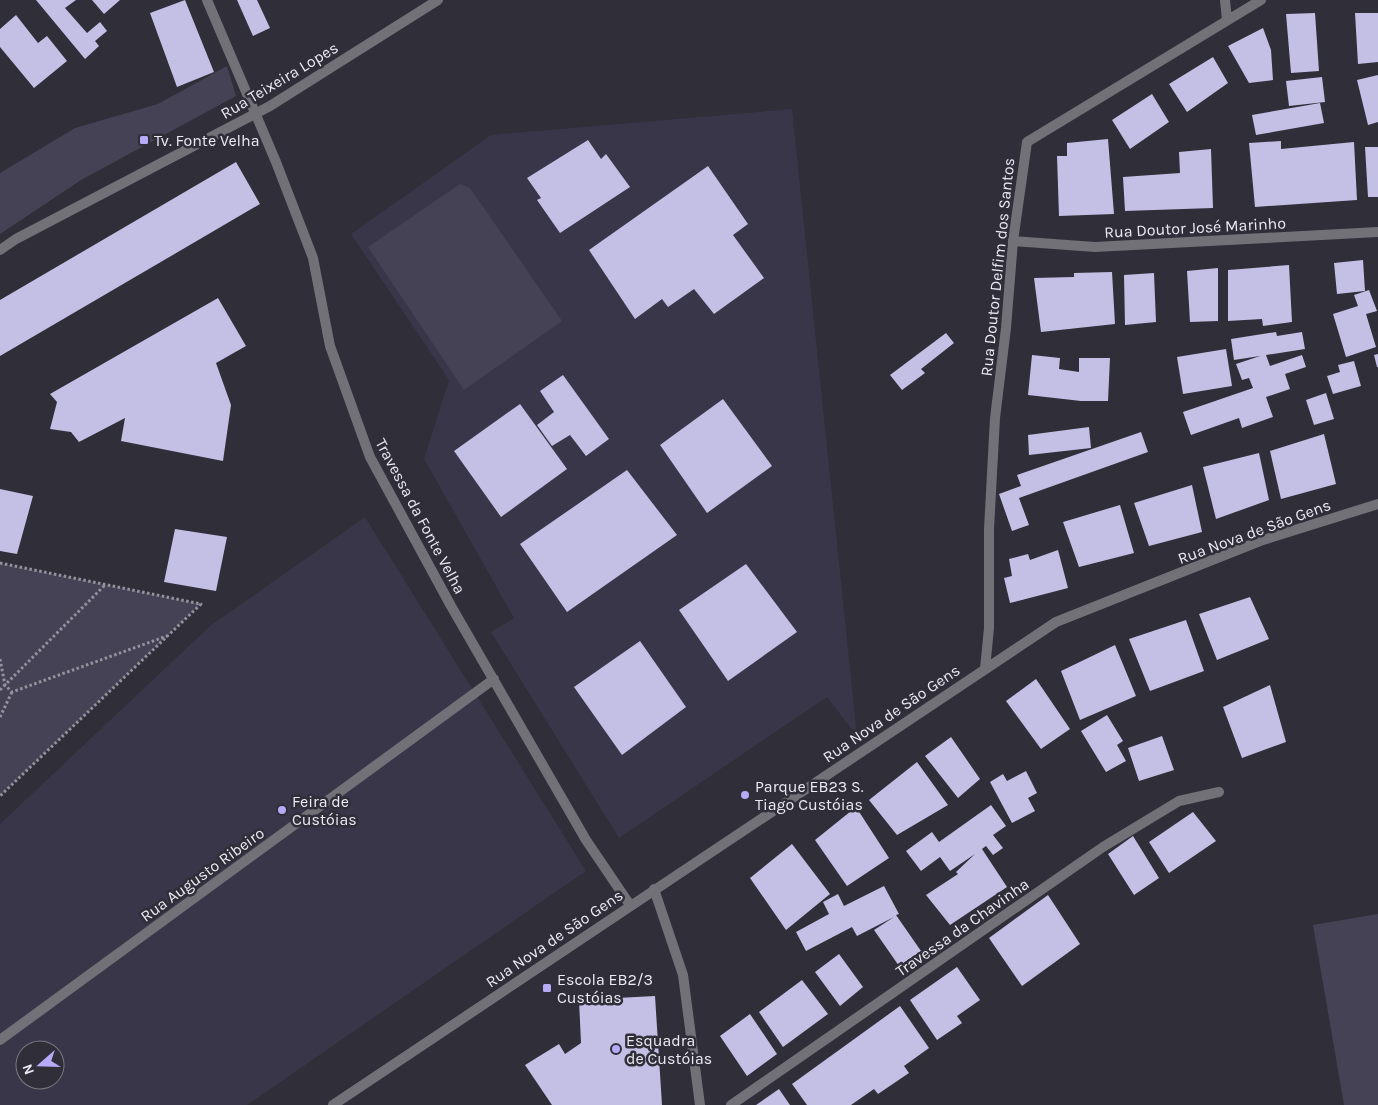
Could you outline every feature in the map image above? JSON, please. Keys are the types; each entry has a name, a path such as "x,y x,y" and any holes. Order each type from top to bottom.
{"street":[{"name":"Travessa da Fonte Velha","path":"207,0 255,113 312,258 330,346 370,457 595,855 630,905"},
{"name":"Rua Teixeira Lopes","path":"0,250 16,238 255,113 438,0"},
{"path":"1225,0 1226,20"},
{"name":"Rua Doutor Delfim dos Santos","path":"985,669 989,628 989,529 995,418 1006,328 1013,241 1027,142 1261,0"},
{"name":"Rua Doutor José Marinho","path":"1013,241 1095,247 1378,232"},
{"name":"Rua Nova de São Gens","path":"333,1105 1056,622 1260,541 1378,504"},
{"name":"Rua Augusto Ribeiro","path":"0,1040 494,679"},
{"name":"Travessa da Chavinha","path":"731,1105 1103,847 1179,801 1219,792"},
{"path":"654,889 683,976 700,1105"}],"path":[{"path":"0,562 201,604 0,796"},
{"path":"0,690 106,584"},
{"path":"0,717 12,692 168,636"},
{"path":"0,659 4,685 12,692"}],"shaded area":[{"path":"227,66 236,96 81,180 0,234 0,173 75,128 158,104"},
{"path":"792,109 857,736 827,697 619,838 491,632 514,618 424,459 449,380 351,234 491,135"},
{"path":"460,184 470,188 562,321 464,390 368,247"},
{"name":"Feira de Custóias","path":"365,517 586,871 247,1105 0,1105 0,824 210,626"},
{"path":"0,563 201,604 0,796"},
{"path":"1378,914 1378,1105 1344,1105 1313,925"}],"building":[{"path":"36,0 76,0 65,8 87,33 100,22 107,31 95,41 99,46 85,59"},
{"path":"92,0 120,0 104,14"},
{"path":"185,0 214,72 177,87 150,13"},
{"path":"237,0 257,0 270,28 253,36"},
{"path":"1315,13 1319,71 1291,73 1286,14"},
{"path":"1355,13 1378,13 1378,62 1358,64"},
{"path":"16,15 38,43 47,36 67,61 34,88 0,47 0,29"},
{"path":"1263,28 1271,50 1273,80 1249,83 1228,46"},
{"path":"1213,57 1228,83 1187,112 1169,84"},
{"path":"1378,75 1378,122 1368,125 1357,80"},
{"path":"1322,77 1325,102 1289,106 1286,81"},
{"path":"1152,94 1169,122 1130,149 1112,120"},
{"path":"1320,103 1324,123 1256,135 1252,115"},
{"path":"1108,139 1114,214 1059,216 1057,156 1067,156 1067,143"},
{"path":"588,140 601,159 606,154 630,187 560,233 537,200 541,198 527,178"},
{"path":"1281,141 1281,149 1354,142 1357,200 1255,207 1249,143"},
{"path":"1365,147 1378,147 1378,197 1368,197"},
{"path":"1211,149 1213,208 1125,211 1123,177 1180,173 1179,152"},
{"path":"236,162 260,204 0,356 0,300"},
{"path":"708,166 748,224 733,235 764,278 714,314 694,289 668,307 662,299 635,319 589,250"},
{"path":"1363,260 1365,291 1337,294 1334,263"},
{"path":"1289,265 1292,322 1263,326 1262,319 1228,321 1228,270"},
{"path":"1218,268 1218,321 1190,322 1187,271"},
{"path":"1112,272 1115,324 1041,332 1034,278 1074,277 1074,273"},
{"path":"1154,273 1156,322 1125,325 1124,275"},
{"path":"1369,290 1377,311 1366,314 1376,347 1346,357 1333,314 1358,306 1354,295"},
{"path":"218,298 246,346 216,363 231,405 223,461 121,441 125,418 79,442 71,432 50,429 57,402 50,394"},
{"path":"1276,332 1277,336 1302,332 1305,349 1266,355 1270,366 1302,355 1306,367 1285,374 1290,389 1266,397 1273,417 1242,428 1239,418 1191,435 1183,412 1253,388 1249,378 1242,380 1236,364 1260,356 1234,360 1231,339"},
{"path":"946,333 954,343 921,369 925,373 902,390 890,375"},
{"path":"1226,349 1232,386 1183,394 1177,357"},
{"path":"1378,354 1378,367 1377,367 1374,355"},
{"path":"1032,355 1060,358 1059,369 1079,372 1079,358 1110,358 1108,401 1081,401 1028,395"},
{"path":"1354,361 1361,386 1333,394 1327,376 1340,372 1338,365"},
{"path":"563,375 609,439 586,456 570,435 552,446 537,425 554,412 540,391"},
{"path":"1326,393 1334,419 1314,425 1306,400"},
{"path":"723,399 772,466 707,513 660,445"},
{"path":"520,404 567,469 501,517 454,451"},
{"path":"1089,427 1091,448 1029,455 1028,435"},
{"path":"1141,432 1148,452 1019,498 1029,525 1012,531 999,494 1021,486 1017,475"},
{"path":"1324,434 1336,484 1281,499 1270,451"},
{"path":"1259,453 1269,500 1216,519 1203,467"},
{"path":"627,470 677,535 567,612 520,544"},
{"path":"1192,485 1202,532 1149,546 1134,503"},
{"path":"0,489 33,496 17,554 0,551"},
{"path":"1120,505 1134,553 1079,567 1063,522"},
{"path":"175,529 227,537 216,591 164,582"},
{"path":"1058,550 1068,588 1010,603 1004,578 1012,576 1009,559 1028,554 1030,560"},
{"path":"746,564 797,632 728,681 679,610"},
{"path":"1250,597 1269,639 1217,660 1199,614"},
{"path":"1186,620 1204,671 1150,691 1129,639"},
{"path":"640,641 686,707 622,755 574,687"},
{"path":"1115,645 1136,696 1080,720 1061,671"},
{"path":"1036,679 1070,729 1041,749 1006,701"},
{"path":"1270,685 1286,742 1242,758 1223,707"},
{"path":"1107,715 1123,741 1117,745 1126,761 1106,772 1081,731"},
{"path":"1162,736 1174,770 1139,781 1128,748"},
{"path":"951,737 980,779 958,798 925,756"},
{"path":"917,762 948,805 897,835 869,800"},
{"path":"1026,771 1037,793 1028,798 1035,811 1012,823 990,782 1003,774 1007,781"},
{"path":"991,805 1006,826 993,835 1003,848 993,855 986,846 982,849 1007,887 950,925 926,895 958,874 956,872 975,854 950,871 940,857 921,871 906,851 932,832 939,842"},
{"path":"856,807 889,858 847,886 815,840"},
{"path":"1193,812 1216,841 1169,873 1149,842"},
{"path":"1133,836 1159,878 1134,895 1108,854"},
{"path":"792,844 830,894 786,930 750,878"},
{"path":"884,886 899,914 896,915 921,951 899,966 874,930 894,917 857,936 852,927 806,951 796,932 829,914 823,902 838,894 844,906"},
{"path":"1048,895 1080,944 1022,986 989,938"},
{"path":"839,954 863,987 840,1006 815,972"},
{"path":"957,967 980,1000 957,1016 962,1023 937,1040 910,1000"},
{"path":"802,980 828,1014 783,1047 759,1012"},
{"name":"Esquadra de Custóias","path":"655,996 662,1105 552,1105 525,1065 559,1044 565,1054 581,1043 579,1000"},
{"path":"900,1006 929,1048 904,1066 909,1073 878,1094 874,1089 851,1105 807,1105 792,1084"},
{"path":"750,1014 777,1054 747,1076 720,1036"},
{"path":"779,1089 790,1105 756,1105"}],"place":[{"name":"Tv. Fonte Velha","path":"144,140"},
{"name":"Parque EB23 S. Tiago Custóias","path":"745,795"},
{"name":"Feira de Custóias","path":"282,810"},
{"name":"Escola EB2/3 Custóias","path":"547,988"},
{"name":"Esquadra de Custóias","path":"616,1049"}]}
